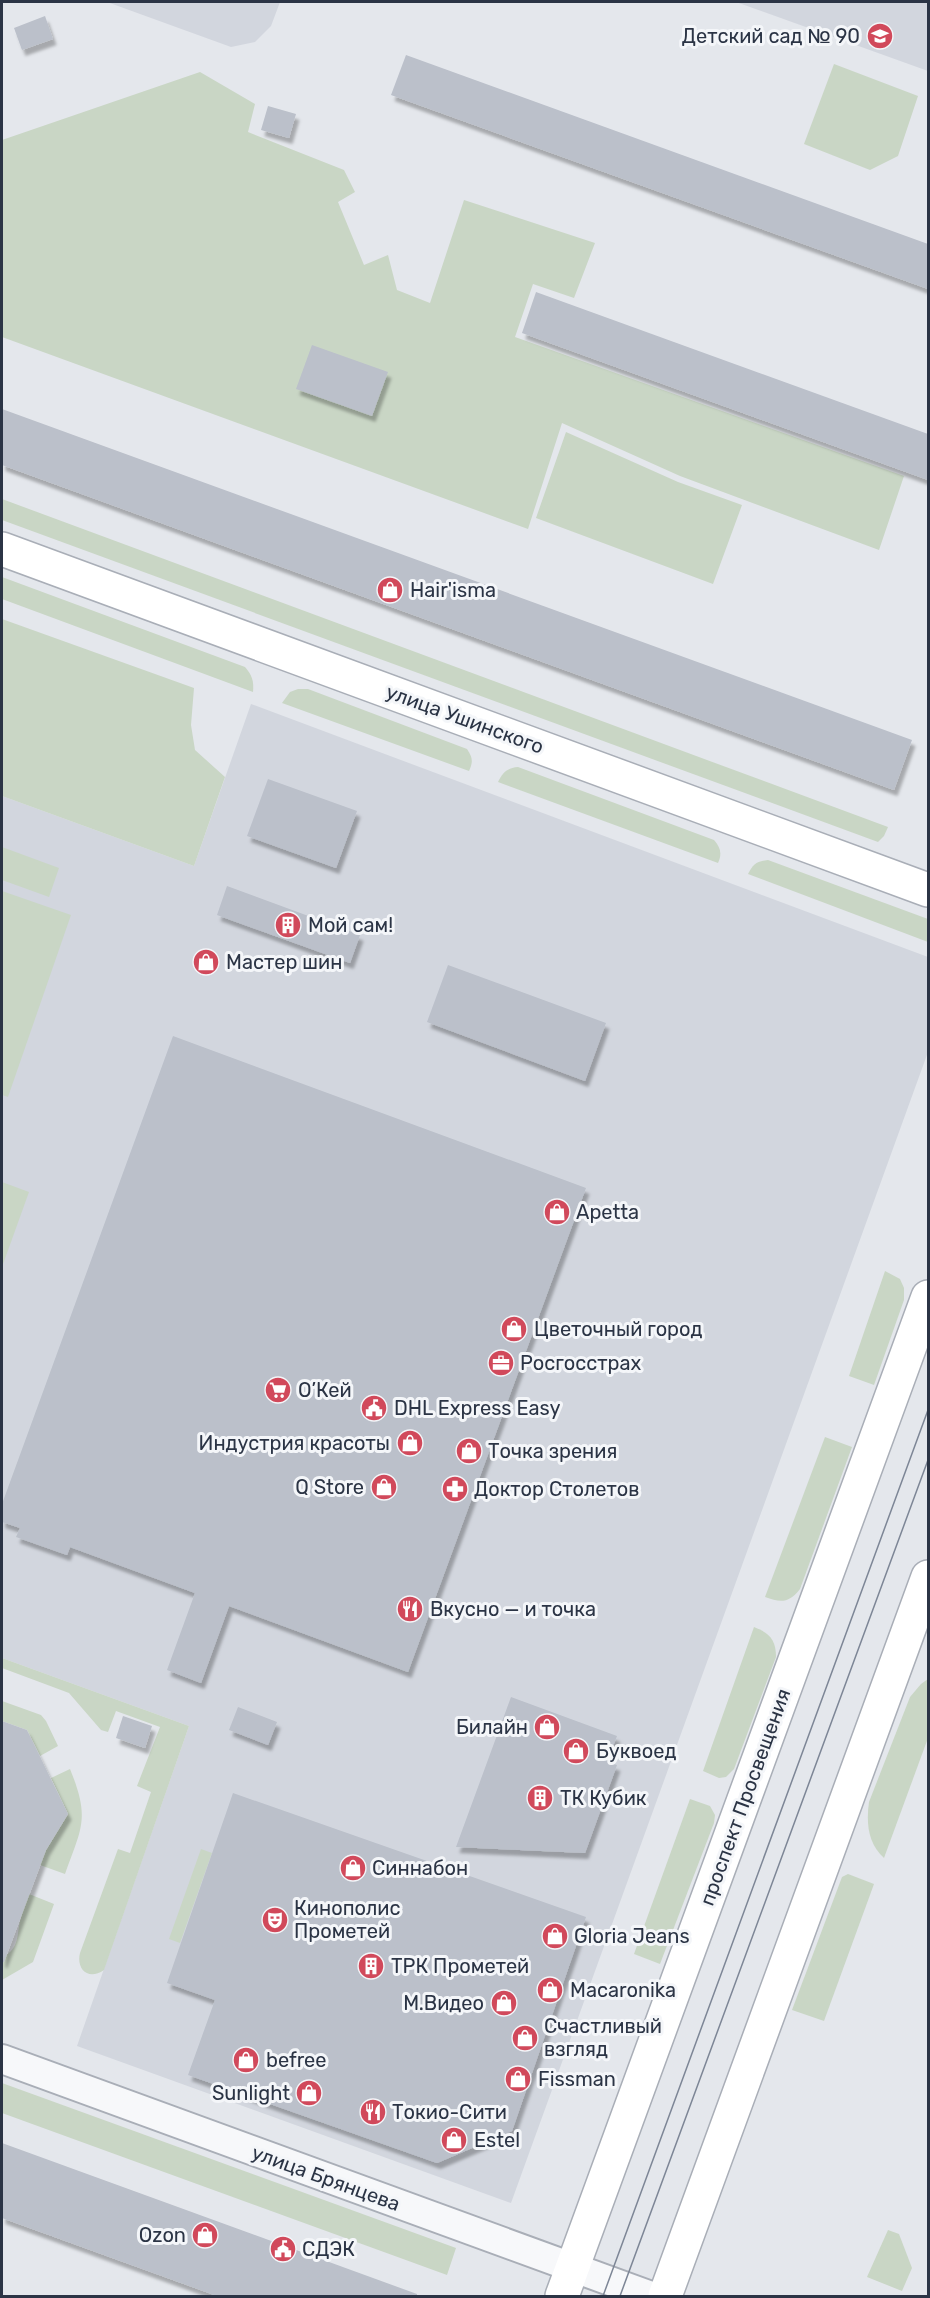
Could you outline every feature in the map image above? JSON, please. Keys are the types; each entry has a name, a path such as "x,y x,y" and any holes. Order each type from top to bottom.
{"main road":[{"name":"улица Ушинского","path":"2,549 928,890"},
{"name":"проспект Просвещения","path":"567,2282 928,1297"},
{"path":"665,2296 928,1577"}],"street":[{"name":"улица Брянцева","path":"2,2059 567,2282 651,2296"}],"shaded area":[{"path":"107,2 280,2 271,26 255,42 231,47"},
{"name":"Детский сад № 90","path":"736,2 928,2 928,71"},
{"path":"251,704 928,957 928,1052 511,2203 77,2046 189,1726 2,1658 2,796 194,866"}],"green space":[{"path":"834,64 918,96 898,156 870,170 804,144"},
{"path":"200,72 255,104 248,132 344,170 355,192 338,202 364,265 388,255 397,290 430,303 464,200 595,243 574,298 533,284 515,337 904,476 879,550 680,476 562,423 528,529 2,337 2,140"},
{"path":"566,432 678,482 742,505 713,584 536,518"},
{"path":"2,499 888,827 878,842 2,520"},
{"path":"2,577 245,667 252,678 253,692 2,599"},
{"path":"2,619 194,688 191,725 195,750 225,777 194,866 2,796"},
{"path":"308,689 467,749 472,760 469,771 282,703 290,692"},
{"path":"518,767 714,840 720,851 718,863 498,782 506,771"},
{"path":"2,847 59,868 49,897 2,880"},
{"path":"768,860 928,919 928,942 748,874 756,864"},
{"path":"2,891 71,915 8,1097 2,1095"},
{"path":"2,1182 29,1192 2,1267"},
{"path":"885,1271 900,1279 904,1288 904,1300 874,1385 849,1376"},
{"path":"825,1437 852,1447 800,1589 792,1597 784,1600 765,1597"},
{"path":"754,1627 771,1638 775,1646 776,1657 734,1769 726,1777 719,1778 703,1771"},
{"path":"2,1658 189,1726 104,1970 98,1973 84,1972 80,1964 80,1953 118,1849 130,1853 151,1792 137,1786 160,1727 116,1711 108,1732 101,1730 69,1693 2,1668"},
{"path":"928,1679 928,1738 884,1858 874,1846 869,1833 869,1802 910,1697"},
{"path":"2,1701 41,1715 58,1746 40,1756 27,1730 2,1721"},
{"path":"70,1769 82,1811 76,1845 65,1874 40,1865 46,1850 68,1814 51,1778"},
{"path":"690,1799 710,1806 715,1815 714,1823 660,1964 634,1954"},
{"path":"201,1849 212,1853 180,1943 169,1939"},
{"path":"848,1874 874,1884 824,2021 792,2010 842,1877"},
{"path":"29,1894 54,1904 33,1962 2,1980 2,1958 15,1945"},
{"path":"2,2083 456,2248 447,2275 2,2113"},
{"path":"888,2230 899,2234 912,2268 902,2291 867,2277"}],"building":[{"path":"45,16 53,39 22,50 14,28"},
{"path":"406,55 928,244 928,289 391,95"},
{"path":"268,106 296,114 289,138 261,130"},
{"path":"536,292 928,434 928,480 522,333"},
{"path":"312,345 388,372 372,416 296,389"},
{"path":"2,409 912,740 894,790 2,465"},
{"path":"268,779 357,811 336,868 247,836"},
{"name":"Мой сам!","path":"227,886 360,935 350,963 217,915"},
{"path":"448,965 606,1023 585,1081 427,1022"},
{"name":"О’Кей","path":"173,1036 586,1188 408,1672 229,1606 201,1683 167,1670 195,1593 70,1547 67,1555 16,1537 20,1528 2,1522 2,1504"},
{"name":"ТК Кубик","path":"511,1697 617,1736 607,1762 617,1765 585,1853 456,1847"},
{"path":"238,1707 277,1722 268,1745 229,1730"},
{"path":"123,1716 152,1726 145,1748 116,1738"},
{"path":"2,1721 27,1730 68,1814 46,1850 4,1962 2,1962"},
{"name":"ТРК Прометей","path":"233,1793 586,1917 512,2131 437,2163 188,2075 215,2000 167,1983"},
{"path":"2,2143 417,2294 417,2296 217,2296 2,2218"}],"tram line":[{"path":"603,2296 928,1410"},
{"path":"620,2296 928,1460"}],"place":[{"name":"Детский сад № 90","path":"880,36"},
{"name":"Hair'isma","path":"390,590"},
{"name":"Мой сам!","path":"288,925"},
{"name":"Мастер шин","path":"206,962"},
{"name":"Apetta","path":"557,1212"},
{"name":"Цветочный город","path":"514,1329"},
{"name":"Росгосстрах","path":"501,1363"},
{"name":"О’Кей","path":"278,1390"},
{"name":"DHL Express Easy","path":"374,1408"},
{"name":"Индустрия красоты","path":"410,1443"},
{"name":"Точка зрения","path":"469,1451"},
{"name":"Q Store","path":"384,1487"},
{"name":"Доктор Столетов","path":"455,1489"},
{"name":"Вкусно — и точка","path":"410,1609"},
{"name":"Билайн","path":"547,1727"},
{"name":"Буквоед","path":"576,1751"},
{"name":"ТК Кубик","path":"540,1798"},
{"name":"Синнабон","path":"353,1868"},
{"name":"Кинополис Прометей","path":"275,1920"},
{"name":"Gloria Jeans","path":"555,1936"},
{"name":"ТРК Прометей","path":"371,1966"},
{"name":"Macaronika","path":"550,1990"},
{"name":"М.Видео","path":"504,2003"},
{"name":"Счастливый взгляд","path":"525,2038"},
{"name":"befree","path":"246,2060"},
{"name":"Fissman","path":"518,2079"},
{"name":"Sunlight","path":"309,2093"},
{"name":"Токио-Сити","path":"373,2112"},
{"name":"Estel","path":"454,2140"},
{"name":"Ozon","path":"205,2235"},
{"name":"СДЭК","path":"283,2249"}]}
